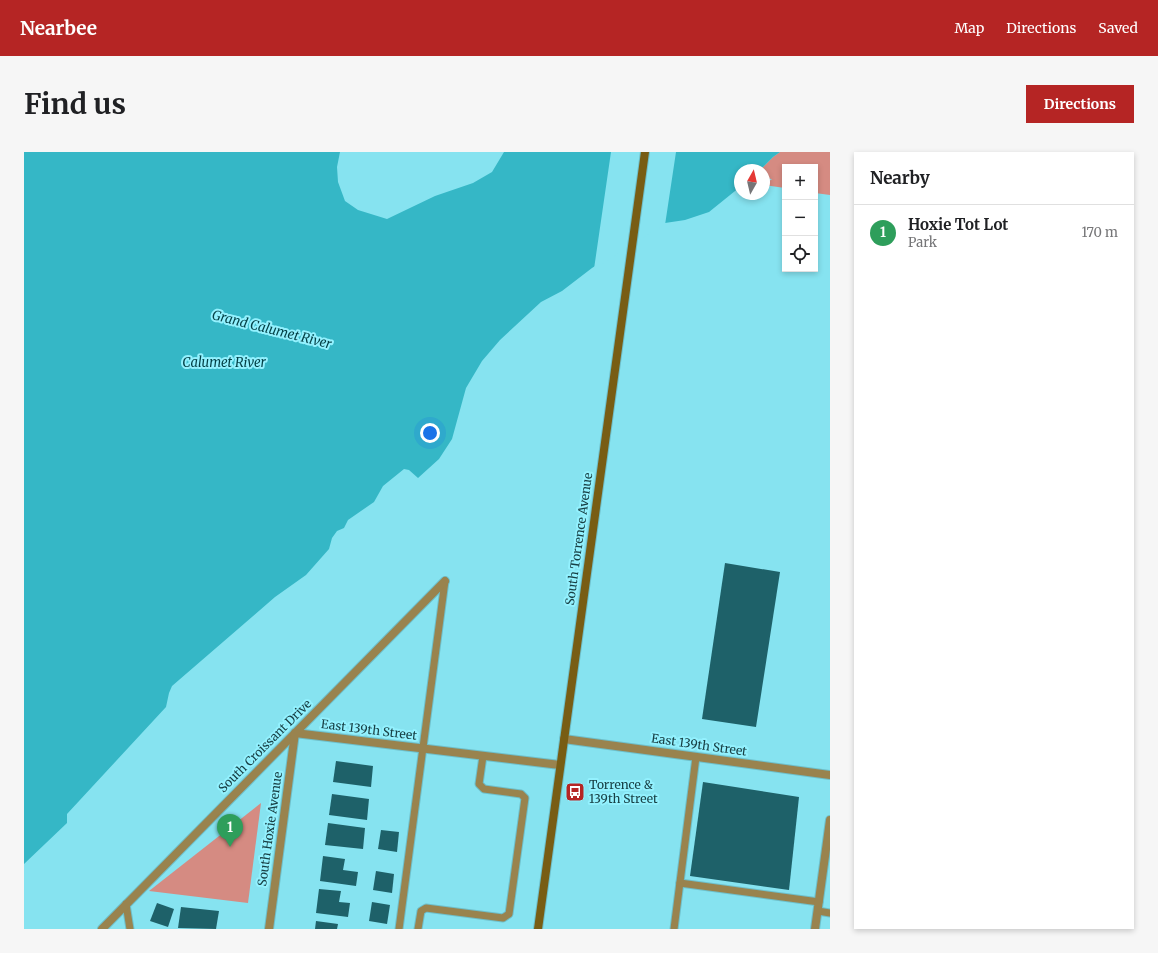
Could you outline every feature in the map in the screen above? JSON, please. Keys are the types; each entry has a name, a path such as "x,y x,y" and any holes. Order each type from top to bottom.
{"main road":[{"name":"South Torrence Avenue","path":"538,929 645,152"}],"street":[{"name":"South Croissant Drive","path":"102,929 445,580"},
{"name":"East 139th Street","path":"295,733 560,765"},
{"name":"South Hoxie Avenue","path":"269,929 295,733"},
{"name":"East 139th Street","path":"564,738 830,775"},
{"path":"815,929 830,820"}],"lane":[{"path":"399,929 445,580"},
{"path":"418,929 421,911 426,908 503,918 509,914 525,798 520,794 484,788 480,784 483,756"},
{"path":"674,929 696,757"},
{"path":"680,883 819,902"},
{"path":"126,904 130,929"},
{"path":"818,911 830,913"}],"shaded area":[{"path":"780,152 830,152 830,195 818,193 818,164 782,164 782,188 770,186 770,180 772,179 770,179 770,164 766,164"},
{"path":"261,803 248,903 149,891"}],"water":[{"name":"Calumet River","path":"24,152 340,152 337,167 338,182 345,201 358,210 387,219 435,196 473,183 492,172 504,152 780,152 766,164 734,164 734,192 709,212 685,220 665,223 653,229 592,268 562,291 541,302 500,340 482,361 466,388 452,439 439,459 418,478 409,470 404,469 383,486 374,502 348,520 344,528 337,531 332,538 329,549 306,575 275,597 172,686 166,707 67,814 67,823 24,864"}],"pier":[{"path":"611,152 676,152 665,225 594,269"}],"building":[{"path":"725,563 780,572 756,727 702,719"},
{"path":"336,761 373,766 371,787 333,782"},
{"path":"703,782 799,797 789,890 690,876"},
{"path":"332,794 369,799 367,820 329,815"},
{"path":"328,823 365,828 363,849 325,845"},
{"path":"381,830 399,832 397,852 378,849"},
{"path":"323,856 345,859 343,870 358,872 356,886 320,881"},
{"path":"376,871 394,874 392,893 373,890"},
{"path":"319,889 341,891 339,902 350,903 348,917 316,913"},
{"path":"372,902 390,905 387,924 369,921"},
{"path":"157,903 174,909 168,927 150,921"},
{"path":"181,907 219,911 216,929 178,928"},
{"path":"316,921 338,924 337,929 315,929"}],"place":[{"name":"Torrence & 139th Street","path":"575,792"},
{"name":"Hoxie Tot Lot","path":"230,847"}],"water label":[{"name":"Grand Calumet River","path":"272,329"}]}
